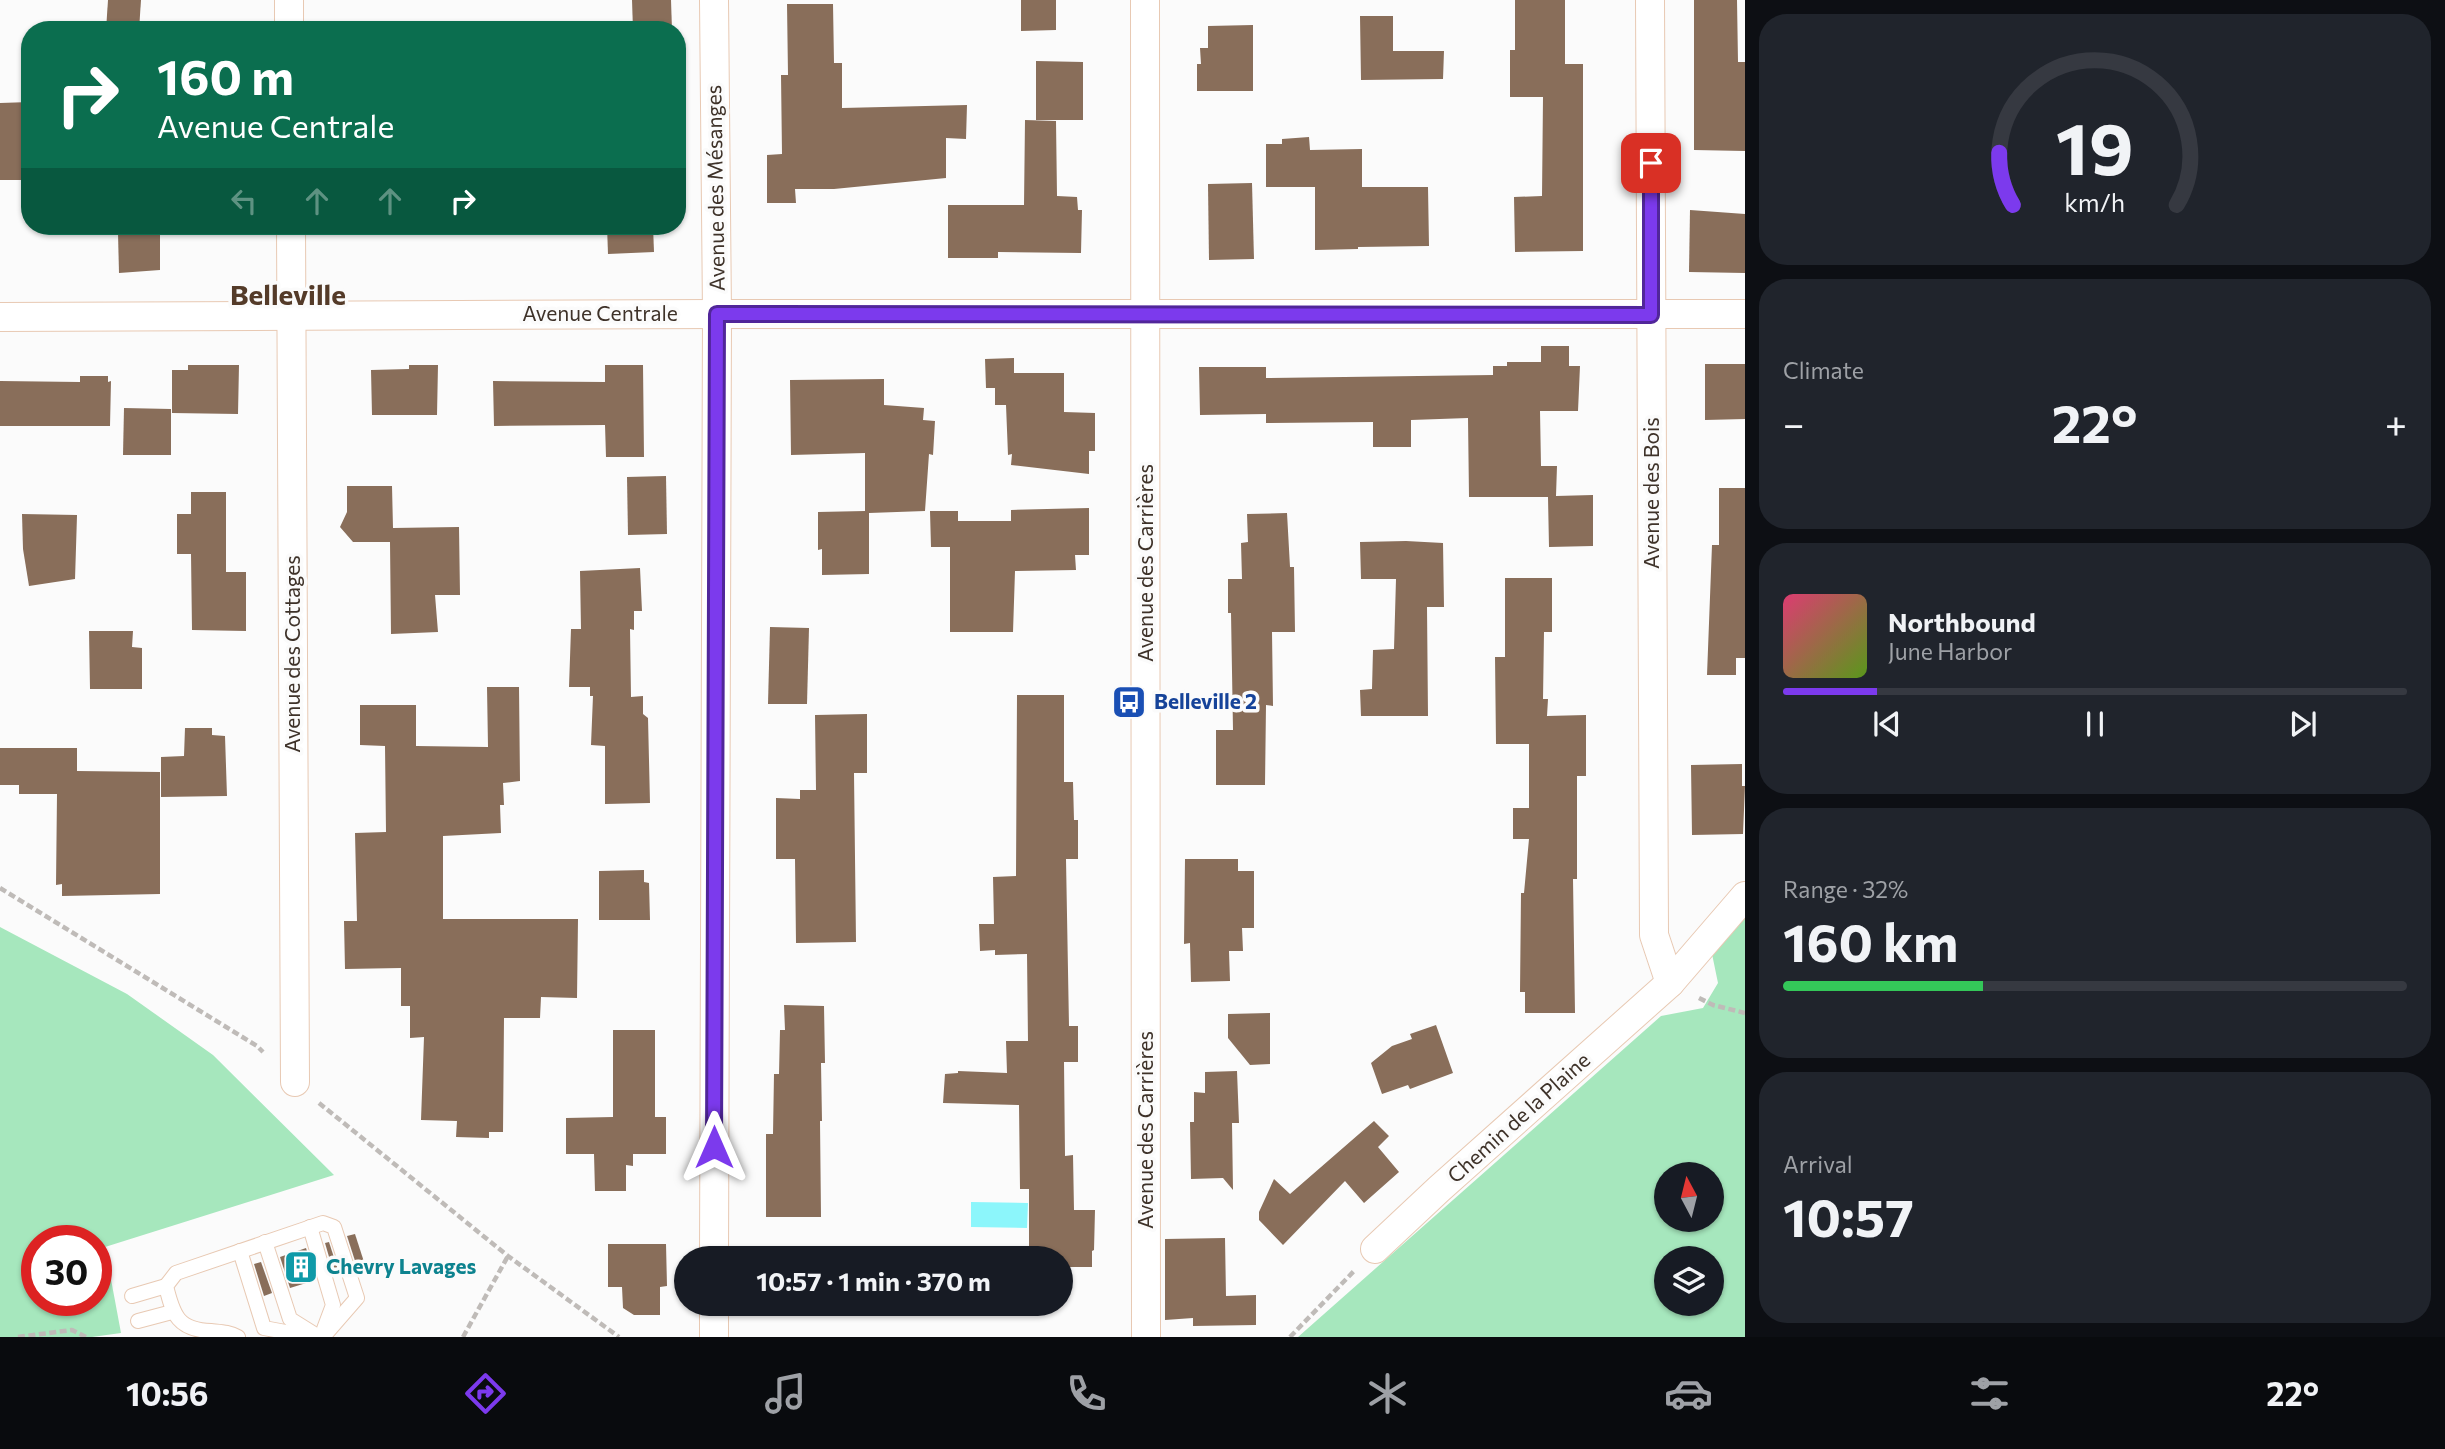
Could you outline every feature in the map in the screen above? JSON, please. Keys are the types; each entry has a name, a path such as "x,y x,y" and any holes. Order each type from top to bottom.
{"street":[{"path":"289,0 289,21"},
{"name":"Avenue des Mésanges","path":"714,0 717,314 714,1246"},
{"name":"Avenue des Carrières","path":"1145,0 1146,1337"},
{"name":"Avenue des Bois","path":"1650,0 1654,935 1670,983"},
{"name":"Avenue des Cottages","path":"291,235 295,1082"},
{"name":"Avenue Centrale","path":"0,317 1745,314"},
{"name":"Chemin de la Plaine","path":"1376,1249 1439,1189 1670,983 1745,896"},
{"path":"714,1316 714,1337"}],"lane":[{"path":"132,1296 166,1286 176,1273 323,1223 334,1227 357,1298 321,1337"},
{"path":"310,1227 333,1305 321,1337"},
{"path":"265,1242 290,1319 321,1337"},
{"path":"240,1251 264,1328 312,1337"},
{"path":"166,1286 172,1312 184,1325 203,1334 229,1332 238,1337"},
{"path":"138,1321 172,1312"}],"path":[{"path":"1670,983 1713,1005 1745,1013"},
{"path":"1290,1337 1376,1249"},
{"path":"463,1337 508,1256"},
{"path":"18,1337 72,1330 86,1337"}],"green space":[{"path":"1745,913 1745,1337 1298,1337 1661,1016 1703,1008 1718,983 1712,954"},
{"path":"0,927 127,994 213,1055 334,1175 112,1245 112,1225 21,1225 21,1316 112,1316 112,1285 121,1333 92,1337 0,1337"}],"water":[{"path":"971,1202 1028,1203 1027,1228 971,1227"}],"building":[{"path":"108,0 141,0 140,21 107,21"},
{"path":"632,0 671,0 672,21 633,21"},
{"path":"1021,0 1056,0 1056,30 1021,31"},
{"path":"1515,0 1565,0 1565,64 1583,64 1583,251 1515,252 1514,197 1542,196 1543,97 1510,97 1510,50 1515,50"},
{"path":"1694,0 1737,0 1738,62 1745,62 1745,151 1694,150"},
{"path":"787,4 833,4 834,63 842,63 842,108 967,105 966,139 946,138 946,178 834,189 795,189 796,203 767,203 767,155 782,154 781,75 788,75"},
{"path":"1360,16 1393,16 1393,51 1444,51 1443,79 1361,80"},
{"path":"1253,25 1253,91 1197,91 1197,64 1201,64 1200,48 1208,48 1208,26"},
{"path":"1036,61 1083,62 1083,120 1036,120"},
{"path":"21,102 21,180 0,180 0,103"},
{"path":"1025,120 1056,121 1057,196 1077,197 1078,210 1082,210 1081,253 998,252 998,258 948,258 948,205 1024,205"},
{"path":"1309,137 1310,150 1362,149 1362,187 1428,187 1429,246 1315,250 1315,187 1266,187 1266,144 1282,144 1282,139"},
{"path":"1252,183 1254,259 1209,260 1208,184"},
{"path":"1690,210 1745,214 1745,273 1689,272"},
{"path":"118,235 160,235 160,270 119,273"},
{"path":"607,235 653,235 654,252 608,254"},
{"path":"1541,346 1569,346 1569,366 1580,366 1578,411 1540,411 1541,466 1557,466 1556,496 1593,495 1593,546 1549,547 1548,497 1469,497 1468,418 1411,420 1411,447 1373,447 1373,422 1266,423 1266,414 1200,415 1199,367 1266,367 1266,378 1493,375 1493,366 1507,366 1507,362 1541,362"},
{"path":"1014,358 1014,373 1064,373 1064,412 1095,413 1095,451 1089,451 1089,474 1011,465 1012,454 1008,455 1006,405 995,405 995,388 986,388 985,359"},
{"path":"1705,364 1745,364 1745,419 1705,420"},
{"path":"188,365 239,365 238,414 172,413 172,370 188,370"},
{"path":"409,365 438,365 437,415 372,415 371,370 409,369"},
{"path":"605,365 643,365 644,457 606,457 605,425 494,426 493,381 605,382"},
{"path":"80,376 108,376 108,382 111,381 110,426 0,426 0,381 80,382"},
{"path":"884,379 884,405 924,408 923,420 935,421 933,455 929,454 925,511 869,513 869,574 822,575 822,549 818,550 818,512 865,511 865,453 791,455 790,380"},
{"path":"124,408 171,409 171,455 123,455"},
{"path":"666,476 667,534 628,535 627,477"},
{"path":"347,486 392,486 393,528 459,527 460,595 435,595 438,632 391,634 390,542 353,542 340,527 347,512"},
{"path":"1719,488 1745,488 1745,658 1736,658 1736,675 1707,675 1712,545 1719,545"},
{"path":"191,492 226,492 226,572 246,572 246,631 192,630 191,554 177,554 177,514 191,514"},
{"path":"1089,508 1089,555 1075,555 1076,570 1015,571 1013,632 950,632 950,547 931,547 930,511 958,511 958,521 1011,521 1011,510"},
{"path":"1287,513 1290,567 1294,567 1295,632 1272,632 1273,706 1266,705 1265,785 1216,785 1216,730 1233,730 1228,579 1242,579 1241,543 1248,542 1247,514"},
{"path":"22,514 77,515 75,579 29,586 23,549"},
{"path":"1360,542 1443,543 1444,607 1427,607 1428,716 1361,716 1360,690 1372,689 1373,650 1394,649 1396,579 1361,579"},
{"path":"640,568 642,611 634,611 634,630 630,629 631,697 643,696 643,714 648,718 650,803 605,804 605,746 591,745 593,696 590,696 590,687 569,687 571,629 581,629 580,571"},
{"path":"1505,578 1552,578 1552,632 1544,632 1543,699 1548,699 1547,716 1586,715 1586,776 1577,776 1577,879 1573,879 1575,1013 1525,1013 1525,992 1520,992 1521,893 1524,893 1529,839 1513,839 1513,808 1529,808 1529,744 1496,744 1495,657 1505,657"},
{"path":"770,627 809,628 807,704 768,704"},
{"path":"89,631 133,631 132,647 142,648 142,689 90,689"},
{"path":"487,687 519,687 520,781 503,783 504,805 500,805 501,833 443,836 443,919 578,919 577,998 541,997 540,1018 504,1018 503,1132 489,1132 489,1138 456,1137 457,1121 421,1120 424,1037 410,1038 410,1006 401,1006 401,968 345,969 344,921 357,921 355,833 386,832 385,746 360,745 360,705 416,705 416,746 488,747"},
{"path":"1017,695 1064,695 1064,782 1073,782 1074,820 1078,820 1078,859 1066,859 1069,1026 1078,1026 1078,1062 1064,1062 1065,1156 1073,1155 1074,1210 1095,1210 1092,1267 1073,1267 1073,1246 1029,1246 1029,1189 1020,1189 1019,1105 943,1103 945,1074 958,1071 1007,1073 1006,1041 1028,1041 1027,954 995,955 995,950 980,951 979,924 994,924 993,877 1016,876"},
{"path":"867,714 867,773 854,773 856,942 796,943 795,859 776,859 776,798 800,799 800,790 816,790 815,715"},
{"path":"185,728 212,728 212,735 225,736 227,796 161,797 161,757 184,756"},
{"path":"0,748 77,748 77,771 160,772 160,894 62,896 62,884 56,885 57,794 19,794 19,785 0,785"},
{"path":"1742,764 1742,786 1745,786 1743,834 1692,835 1691,765"},
{"path":"1185,859 1238,859 1238,871 1254,871 1254,928 1242,928 1243,951 1229,951 1230,981 1191,982 1190,943 1184,944"},
{"path":"644,870 644,882 649,883 650,920 599,920 599,871"},
{"path":"784,1005 824,1006 825,1063 821,1063 820,1121 821,1217 766,1217 766,1134 773,1134 774,1074 779,1074 780,1030 785,1030"},
{"path":"1270,1013 1270,1064 1250,1065 1228,1038 1228,1014"},
{"path":"1436,1025 1453,1073 1410,1089 1408,1085 1382,1094 1371,1063 1392,1046 1412,1039 1410,1034"},
{"path":"613,1030 655,1030 655,1117 666,1117 666,1154 633,1154 633,1166 626,1165 626,1191 595,1191 594,1154 566,1154 566,1118 613,1117"},
{"path":"1237,1071 1239,1123 1232,1123 1233,1190 1223,1178 1191,1179 1190,1122 1194,1122 1194,1092 1205,1093 1205,1072"},
{"path":"1374,1121 1389,1136 1378,1147 1399,1172 1364,1203 1345,1181 1283,1245 1259,1220 1259,1212 1274,1179 1290,1194"},
{"path":"355,1234 365,1265 357,1267 347,1236"},
{"path":"1225,1238 1226,1296 1256,1295 1256,1325 1193,1326 1193,1318 1165,1320 1165,1239"},
{"path":"329,1242 339,1273 334,1274 325,1243"},
{"path":"608,1244 666,1244 667,1286 660,1287 660,1315 634,1315 623,1308 622,1287 608,1287"},
{"path":"306,1248 316,1280 290,1288 280,1257"},
{"path":"261,1262 272,1293 264,1296 254,1264"}],"place":[{"name":"Belleville 2","path":"1129,702"},
{"name":"Chevry Lavages","path":"301,1267"}],"district":[{"name":"Belleville","path":"288,295"}],"route":[{"path":"714,1147 717,314 1651,315 1651,163"}]}
